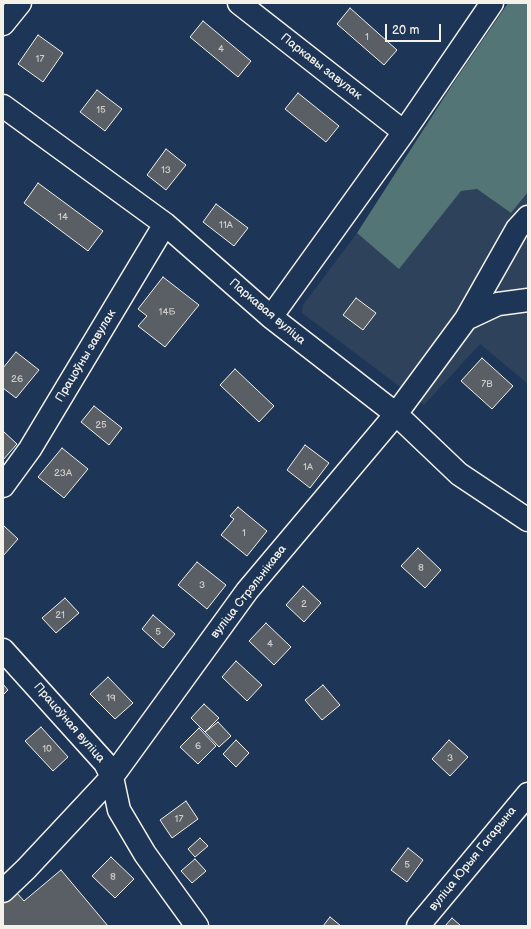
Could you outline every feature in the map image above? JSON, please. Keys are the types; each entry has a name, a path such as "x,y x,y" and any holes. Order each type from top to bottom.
{"street":[{"path":"3,24 20,3"},
{"name":"Паркавы завулак","path":"239,3 404,132"},
{"path":"271,317 404,132 492,3"},
{"name":"Паркавая вуліца","path":"3,106 164,224 271,317 396,414 459,474 528,520"},
{"name":"вуліца Стрэльнікава","path":"3,891 26,869 112,777 247,591 396,414 466,319 517,229 528,217"},
{"name":"Працоўны завулак","path":"3,486 30,449 164,224"},
{"path":"466,319 498,304 528,300"},
{"name":"Працоўная вуліца","path":"3,650 105,763 112,777 119,810 144,854 197,926"},
{"name":"вуліца Юрыя Гагарына","path":"418,926 528,794"}],"shaded area":[{"path":"477,189 511,213 528,192 528,384 480,344 424,405 302,313 303,305 357,233 399,268 461,191"}],"green space":[{"path":"508,3 528,3 528,192 511,213 477,189 461,191 399,269 357,233 454,82"}],"building":[{"path":"350,8 397,50 384,65 337,24"},
{"path":"203,21 251,61 238,77 190,37"},
{"path":"38,35 63,53 43,82 18,64"},
{"path":"97,90 122,109 105,131 80,112"},
{"path":"298,93 339,126 326,142 285,109"},
{"path":"166,149 186,165 166,190 147,175"},
{"path":"38,183 103,231 88,251 24,203"},
{"path":"216,204 248,228 234,246 203,222"},
{"path":"163,277 199,305 165,347 138,326 147,316 138,309"},
{"path":"356,298 376,313 363,330 343,315"},
{"path":"16,352 39,370 16,398 3,388 3,368"},
{"path":"482,358 513,386 492,409 461,381"},
{"path":"235,369 274,406 259,422 220,385"},
{"path":"94,406 122,428 109,445 81,422"},
{"path":"3,431 17,444 3,460"},
{"path":"305,445 329,463 310,488 287,470"},
{"path":"62,448 88,469 64,498 38,477"},
{"path":"238,507 267,531 247,556 221,535 234,519 230,516"},
{"path":"3,525 18,539 3,556"},
{"path":"418,548 441,570 425,588 401,566"},
{"path":"197,562 226,585 207,609 178,585"},
{"path":"303,586 321,603 304,622 286,605"},
{"path":"65,598 79,613 56,633 42,618"},
{"path":"153,615 175,634 163,648 142,629"},
{"path":"266,623 291,647 274,665 249,641"},
{"path":"236,661 262,685 247,701 222,677"},
{"path":"108,677 133,703 115,719 90,694"},
{"path":"3,684 8,690 3,695"},
{"path":"323,685 340,705 322,720 305,700"},
{"path":"204,704 219,718 205,732 191,718"},
{"path":"218,722 231,736 219,747 205,732"},
{"path":"41,727 68,757 53,771 25,741"},
{"path":"199,728 216,746 198,764 180,747"},
{"path":"236,740 249,753 236,767 223,754"},
{"path":"449,740 468,757 450,776 432,759"},
{"path":"186,801 198,819 172,838 160,820"},
{"path":"200,838 208,846 195,857 188,849"},
{"path":"408,848 423,860 407,882 391,870"},
{"path":"111,857 134,879 115,898 92,876"},
{"path":"195,859 206,871 192,883 181,871"},
{"path":"61,870 108,926 3,926 3,902 16,892 24,901"},
{"path":"330,917 341,926 323,926"},
{"path":"452,918 461,926 445,926"}]}
